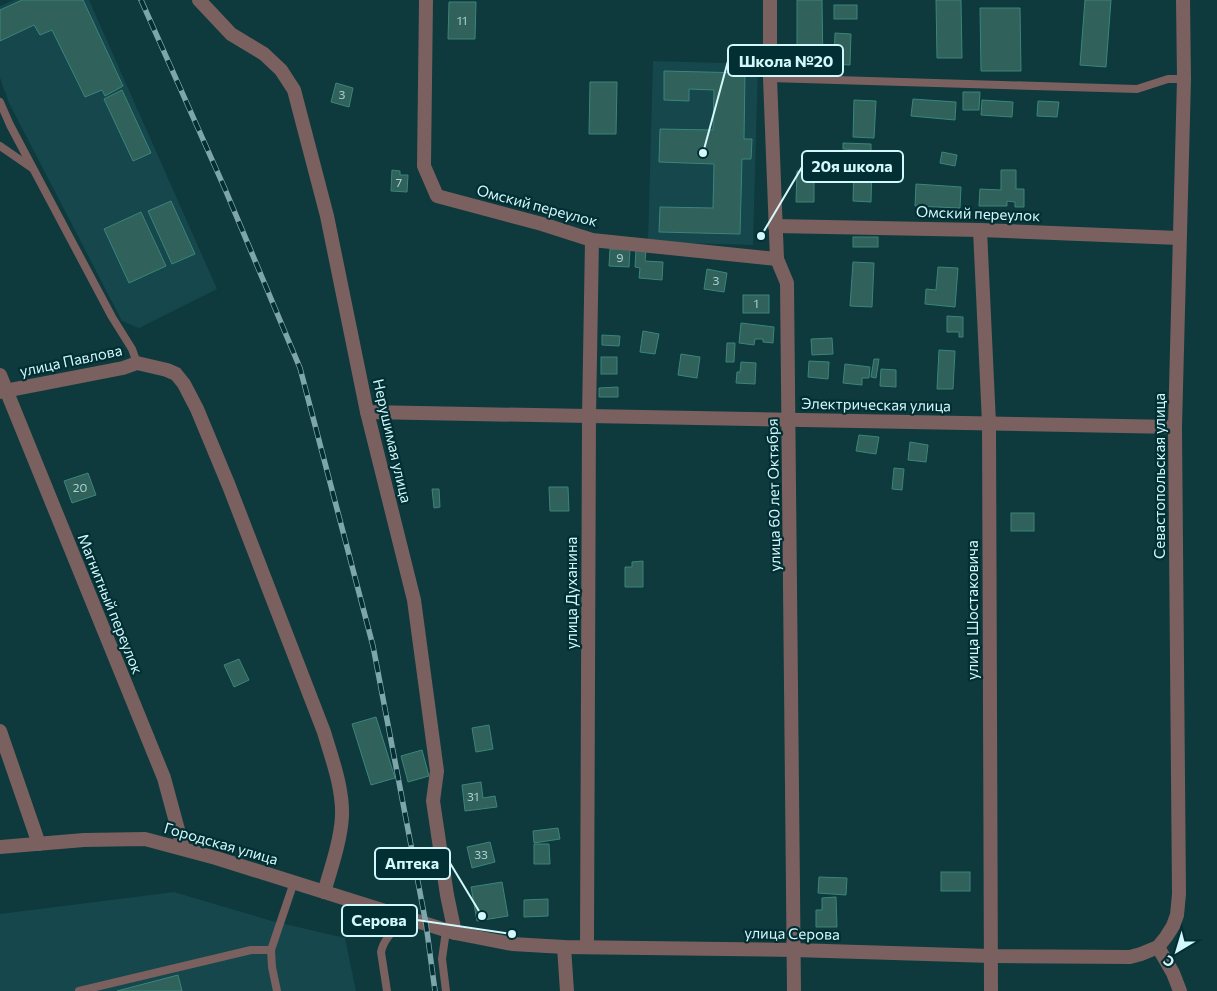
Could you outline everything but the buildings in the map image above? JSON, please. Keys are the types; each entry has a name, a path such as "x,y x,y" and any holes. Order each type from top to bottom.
{"street":[{"name":"Нерушимая улица","path":"198,0 232,34 264,54 282,70 294,90 327,216 367,412 414,600 437,771 432,801 447,895 450,932"},
{"name":"Омский переулок","path":"426,0 424,166 437,196 542,224 592,240 777,259"},
{"name":"улица 60 лет Октября","path":"770,0 770,78 775,226 777,259 787,283 794,991"},
{"name":"Севастопольская улица","path":"1158,947 1173,926 1177,915 1179,894 1175,427 1184,79 1183,0"},
{"name":"Омский переулок","path":"775,226 980,230 1179,238"},
{"name":"улица Шостаковича","path":"980,230 989,423 991,991"},
{"name":"улица Духанина","path":"587,947 589,416 592,240"},
{"name":"улица Павлова","path":"3,392 123,368 137,363 176,374 197,409 229,486 324,732 341,797 342,814 341,830 324,892"},
{"name":"Магнитный переулок","path":"0,375 3,392 164,778 183,848"},
{"name":"Электрическая улица","path":"367,412 1175,427"},
{"path":"0,731 39,844"},
{"name":"Городская улица","path":"0,848 129,838 145,839 183,848 426,924"},
{"name":"улица Серова","path":"426,924 450,932 512,944 564,947 794,950 1115,958 1141,954 1158,947"},
{"path":"564,947 567,991"},
{"path":"1158,947 1173,973 1180,991"}],"lane":[{"path":"770,78 1137,89 1163,80 1184,79"},
{"path":"0,102 112,317 132,349 137,363"},
{"path":"0,146 34,169"},
{"path":"277,991 270,950 294,882"},
{"path":"387,991 381,952 384,943 405,918"},
{"path":"446,991 442,959 450,932"},
{"path":"79,991 251,950 270,950"}],"shaded area":[{"path":"14,0 89,0 217,289 139,328 122,321 9,103 0,78 0,6"},
{"path":"653,61 758,64 753,245 648,242"},
{"path":"174,892 272,921 345,938 356,991 0,991 0,914"}],"railway":[{"path":"141,0 225,189 300,368 373,646 426,924 435,991"}],"place":[{"name":"Школа №20","path":"703,153"},
{"name":"20я школа","path":"761,236"},
{"name":"Аптека","path":"482,916"},
{"name":"Серова","path":"512,934"}]}
